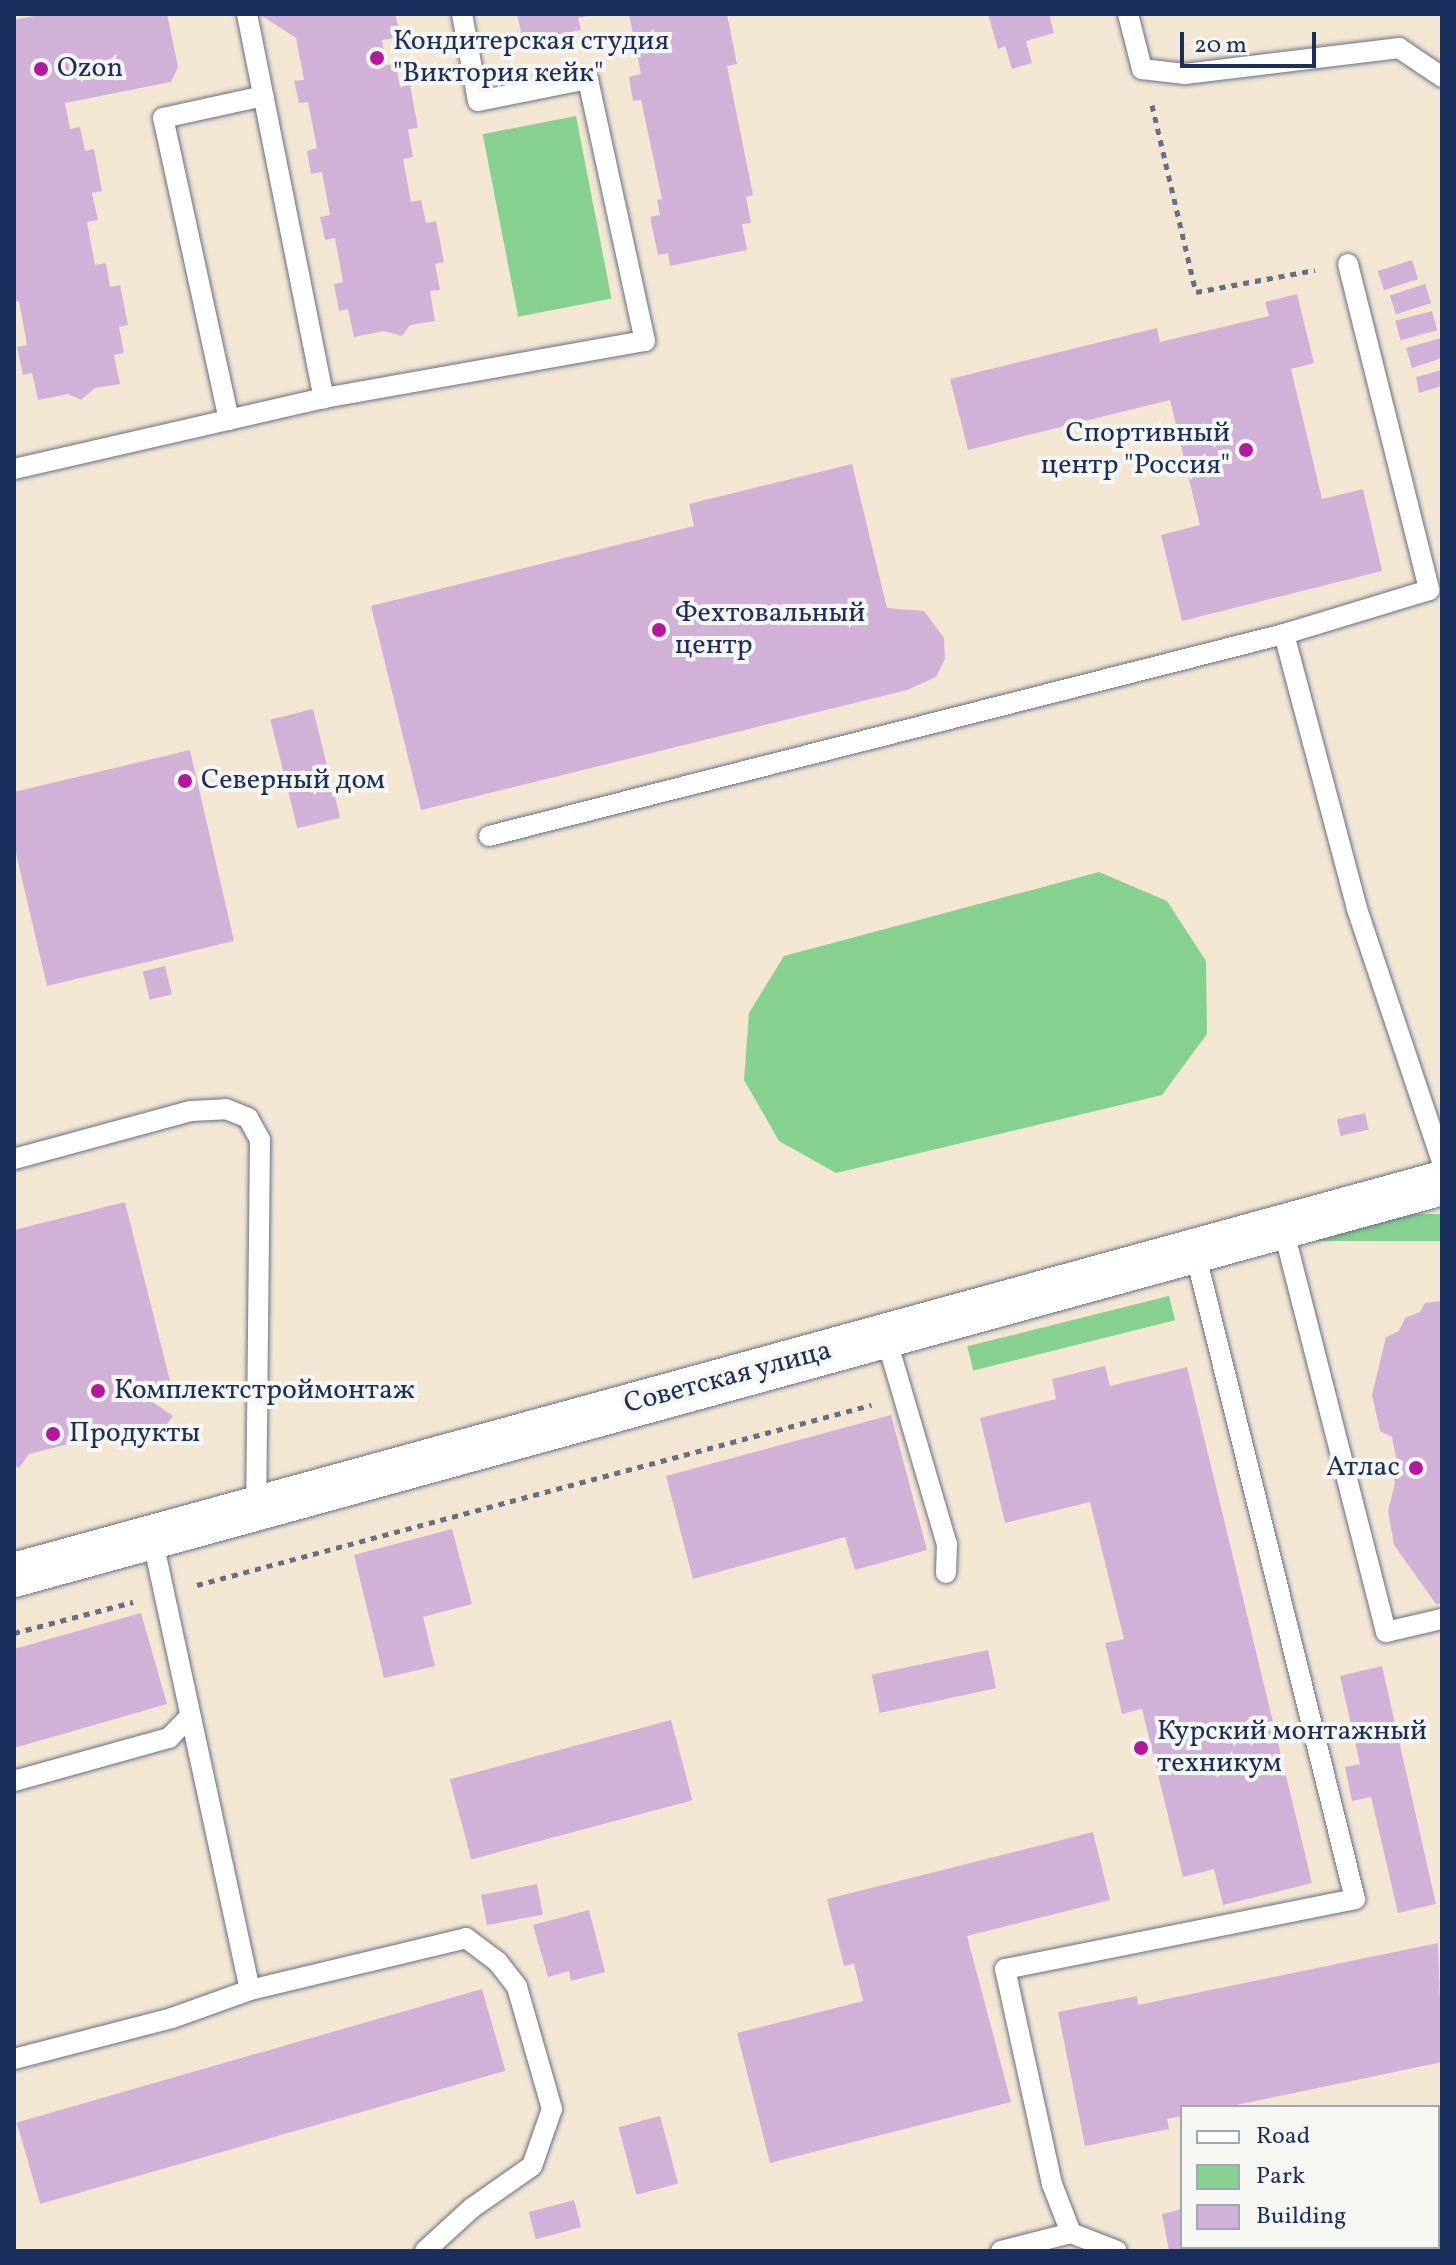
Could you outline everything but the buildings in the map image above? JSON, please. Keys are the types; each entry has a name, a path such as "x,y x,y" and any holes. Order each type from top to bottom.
{"street":[{"name":"Советская улица","path":"14,1575 1194,1248 1442,1183"}],"lane":[{"path":"247,14 324,398"},
{"path":"14,469 324,398 645,341 588,79 478,101 462,14"},
{"path":"1128,14 1142,69 1185,74 1399,48 1442,77"},
{"path":"229,420 163,118 264,96"},
{"path":"489,836 1284,634 1429,590 1348,264"},
{"path":"1284,634 1357,909 1442,1161"},
{"path":"15,1154 191,1111 226,1109 248,1118 260,1140 256,1508"},
{"path":"1282,1224 1386,1632 1442,1619"},
{"path":"1071,2233 1052,2184 1005,1969 1355,1899 1194,1248"},
{"path":"885,1334 947,1544 946,1573"},
{"path":"152,1537 188,1718 250,1990"},
{"path":"14,1781 169,1738 188,1718"},
{"path":"14,2059 172,2018 250,1990 466,1938 497,1961 517,1987 552,2109 532,2166 472,2208 425,2251"},
{"path":"1001,2251 1071,2233 1117,2251"}],"path":[{"path":"1142,69 1196,292 1348,264"},
{"path":"14,1633 903,1396"}],"green space":[{"path":"576,116 611,299 518,317 483,134"},
{"path":"1099,872 1167,901 1206,961 1207,1034 1162,1095 836,1173 779,1141 744,1080 749,1013 784,956"},
{"path":"1301,1214 1442,1214 1442,1241 1301,1241"},
{"path":"1169,1296 1175,1320 973,1371 967,1346"}],"place":[{"name":"Кондитерская студия \"Виктория кейк\"","path":"377,58"},
{"name":"Ozon","path":"41,69"},
{"name":"Спортивный центр \"Россия\"","path":"1246,450"},
{"name":"Фехтовальный центр","path":"659,630"},
{"name":"Северный дом","path":"185,781"},
{"name":"Комплектстроймонтаж","path":"98,1391"},
{"name":"Продукты","path":"53,1434"},
{"name":"Атлас","path":"1416,1468"},
{"name":"Курский монтажный техникум","path":"1141,1748"}]}
